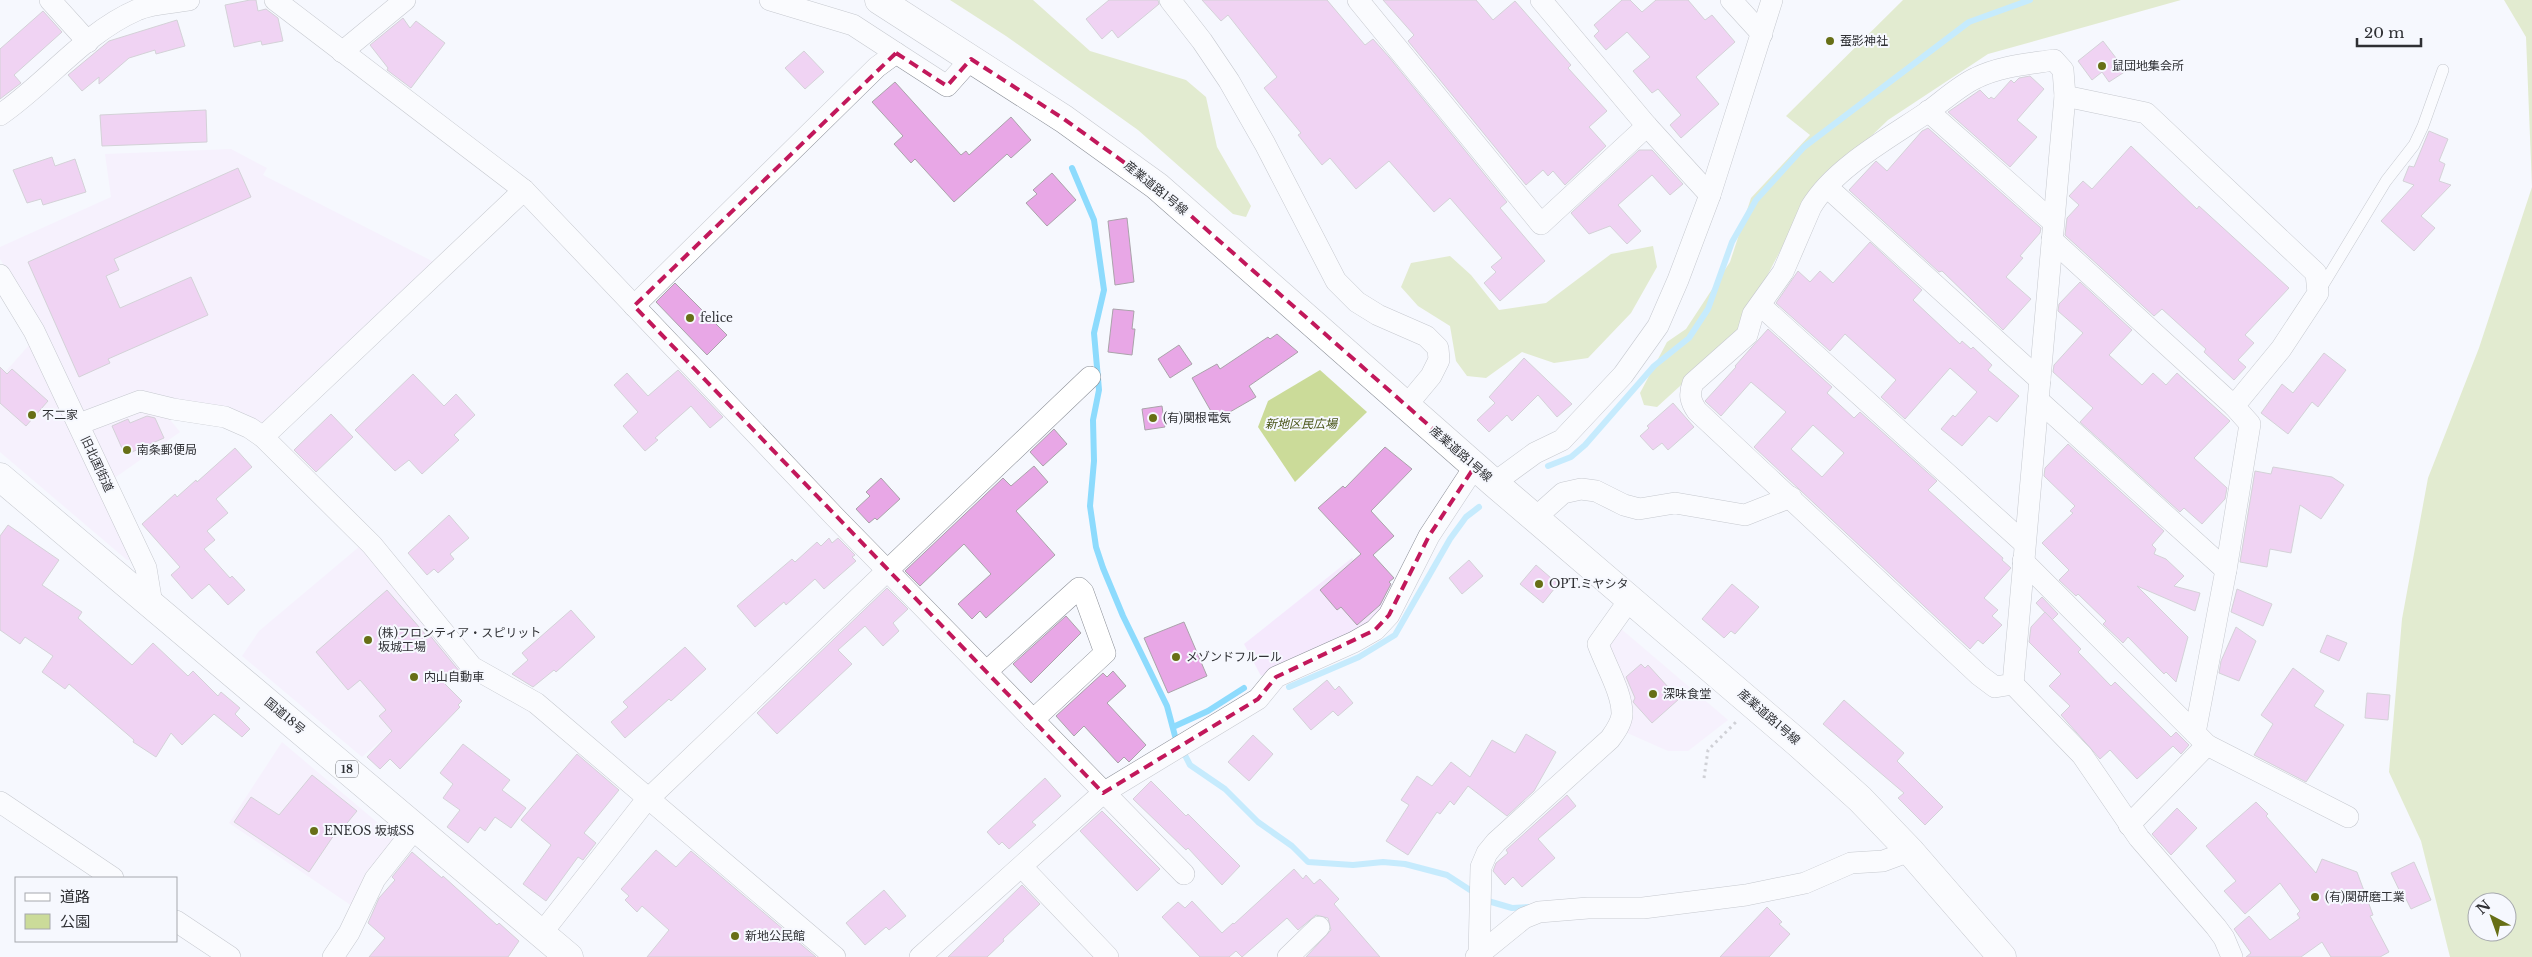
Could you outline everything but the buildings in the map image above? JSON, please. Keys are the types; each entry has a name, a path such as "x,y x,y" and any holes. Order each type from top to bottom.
{"main road":[{"name":"産業道路1号線","path":"879,0 1064,118 1158,186 1485,475 1754,704 1860,799 1910,851 2002,957"},
{"name":"国道18号","path":"0,477 569,957"}],"street":[{"path":"50,0 88,42"},
{"path":"0,115 27,95 88,42 118,20 138,10 189,0"},
{"path":"275,0 524,190 1032,720 1184,874"},
{"path":"342,52 405,0"},
{"path":"770,0 853,24 947,86 971,59"},
{"path":"1170,0 1202,41 1229,81 1265,144 1336,281 1357,302 1378,315 1426,336 1438,348 1440,360 1431,376 1406,406"},
{"path":"1358,0 1541,224 1647,126"},
{"path":"1540,0 1647,126 1710,194"},
{"path":"1731,0 1762,34"},
{"path":"920,957 1103,793 1258,699 1276,677 1354,642 1375,630 1389,615 1428,536 1485,475 1562,440 1623,375 1658,326 1678,280 1710,194 1772,0"},
{"path":"634,306 870,74 896,52"},
{"path":"2013,684 1995,687 1979,675 1697,411 1692,404 1690,392 1693,383 1747,335 1753,314 1783,272 1811,207 1827,187 1873,148 1975,78 2010,66 2054,60 2063,70 2065,96 2013,684 2082,755 2129,825 2216,927 2224,938 2232,957"},
{"path":"2065,96 2146,113 2316,273 2318,293 2281,349 2234,406"},
{"path":"1928,111 2234,406 2250,424 2201,739 2129,825"},
{"path":"1827,187 2226,570"},
{"path":"263,438 524,190"},
{"name":"旧北国街道","path":"0,276 34,331 146,568 152,604"},
{"path":"1760,305 2024,552 2201,739 2348,817"},
{"path":"541,934 649,798 1090,377"},
{"path":"79,424 140,401 173,409 225,417 250,428 263,438 372,545 472,667 536,703 649,798 737,876 835,957"},
{"path":"1535,518 1563,493 1582,489 1596,491 1624,505 1639,509 1675,503 1745,515 1791,497"},
{"path":"986,671 1078,588 1083,592 1105,653 1032,720"},
{"path":"1478,956 1481,867 1487,853 1496,842 1610,739 1619,725 1622,714 1620,698 1598,644 1630,598"},
{"path":"0,802 112,877"},
{"path":"333,957 349,933 374,879 416,827"},
{"path":"1478,956 1524,918 1538,912 1588,908 1643,908 1746,895 1805,883 1851,863 1883,861 1910,851"},
{"path":"1022,867 1108,957"},
{"path":"178,922 230,957"},
{"path":"1288,957 1319,927"}],"lane":[{"path":"2318,293 2386,181 2414,145 2423,126 2443,70"}],"path":[{"path":"1704,778 1708,750 1754,704"}],"highlighted area":[{"path":"896,53 947,86 971,59 1064,119 1157,186 1475,466 1429,536 1389,615 1375,630 1276,677 1258,699 1103,793 634,306"}],"shaded area":[{"path":"231,149 267,168 263,175 434,262 264,426 227,409 82,412 20,291 0,259 0,247 111,197 105,154"},
{"name":"不二家","path":"30,344 131,560 127,560 0,452 0,378"},
{"name":"南条郵便局","path":"140,411 167,416 180,432 113,479 91,430"},
{"path":"360,546 465,669 362,757 242,656 259,631"},
{"path":"1352,558 1389,601 1370,624 1333,646 1261,676 1244,644"},
{"path":"1620,628 1728,720 1688,751 1668,751 1625,732 1609,654 1610,640"},
{"name":"ENEOS 坂城SS","path":"282,742 397,839 355,908 229,823"}],"green space":[{"path":"950,0 1033,0 1090,51 1186,80 1206,97 1217,147 1251,206 1246,217 1233,214 1138,130 1006,36"},
{"path":"1903,0 2181,0 1988,54 1888,120 1809,196 1736,335 1657,407 1644,405 1640,393 1667,342 1686,329 1730,262 1751,198 1810,135 1786,116"},
{"path":"2504,0 2532,0 2532,187 2526,37"},
{"path":"2532,187 2532,957 2450,957 2421,841 2389,772 2402,619 2428,478 2479,348"},
{"path":"1653,246 1657,267 1631,313 1588,358 1554,363 1522,352 1486,378 1467,376 1456,361 1450,326 1418,306 1401,287 1411,263 1450,256 1471,275 1499,310 1546,303 1611,254"},
{"name":"新地区民広場","path":"1320,370 1367,412 1295,482 1258,427 1268,401"}],"waterway":[{"path":"1548,466 1571,457 1585,445 1654,366 1689,338 1708,309 1732,242 1756,200 1804,147 1969,22 2030,0"},
{"path":"1072,168 1094,220 1104,290 1094,333 1099,390 1093,420 1094,461 1090,506 1096,547 1123,616 1167,706 1175,736 1190,765 1225,789 1258,822 1292,846 1308,862 1353,865 1383,862 1405,864 1447,875 1470,890"},
{"path":"1289,687 1359,657 1395,635 1450,539 1466,517 1479,507"},
{"path":"1173,727 1208,711 1244,688"},
{"path":"1488,901 1512,908 1530,907"}],"place":[{"name":"蚕影神社","path":"1830,41"},
{"name":"鼠団地集会所","path":"2102,66"},
{"name":"felice","path":"690,318"},
{"name":"不二家","path":"32,415"},
{"name":"(有)関根電気","path":"1153,418"},
{"name":"南条郵便局","path":"127,450"},
{"name":"OPT.ミヤシタ","path":"1539,584"},
{"name":"(株)フロンティア・スピリット 坂城工場","path":"368,640"},
{"name":"メゾンドフルール","path":"1176,657"},
{"name":"内山自動車","path":"414,677"},
{"name":"深味食堂","path":"1653,694"},
{"name":"ENEOS 坂城SS","path":"314,831"},
{"name":"(有)関研磨工業","path":"2315,897"},
{"name":"新地公民館","path":"735,936"}]}
